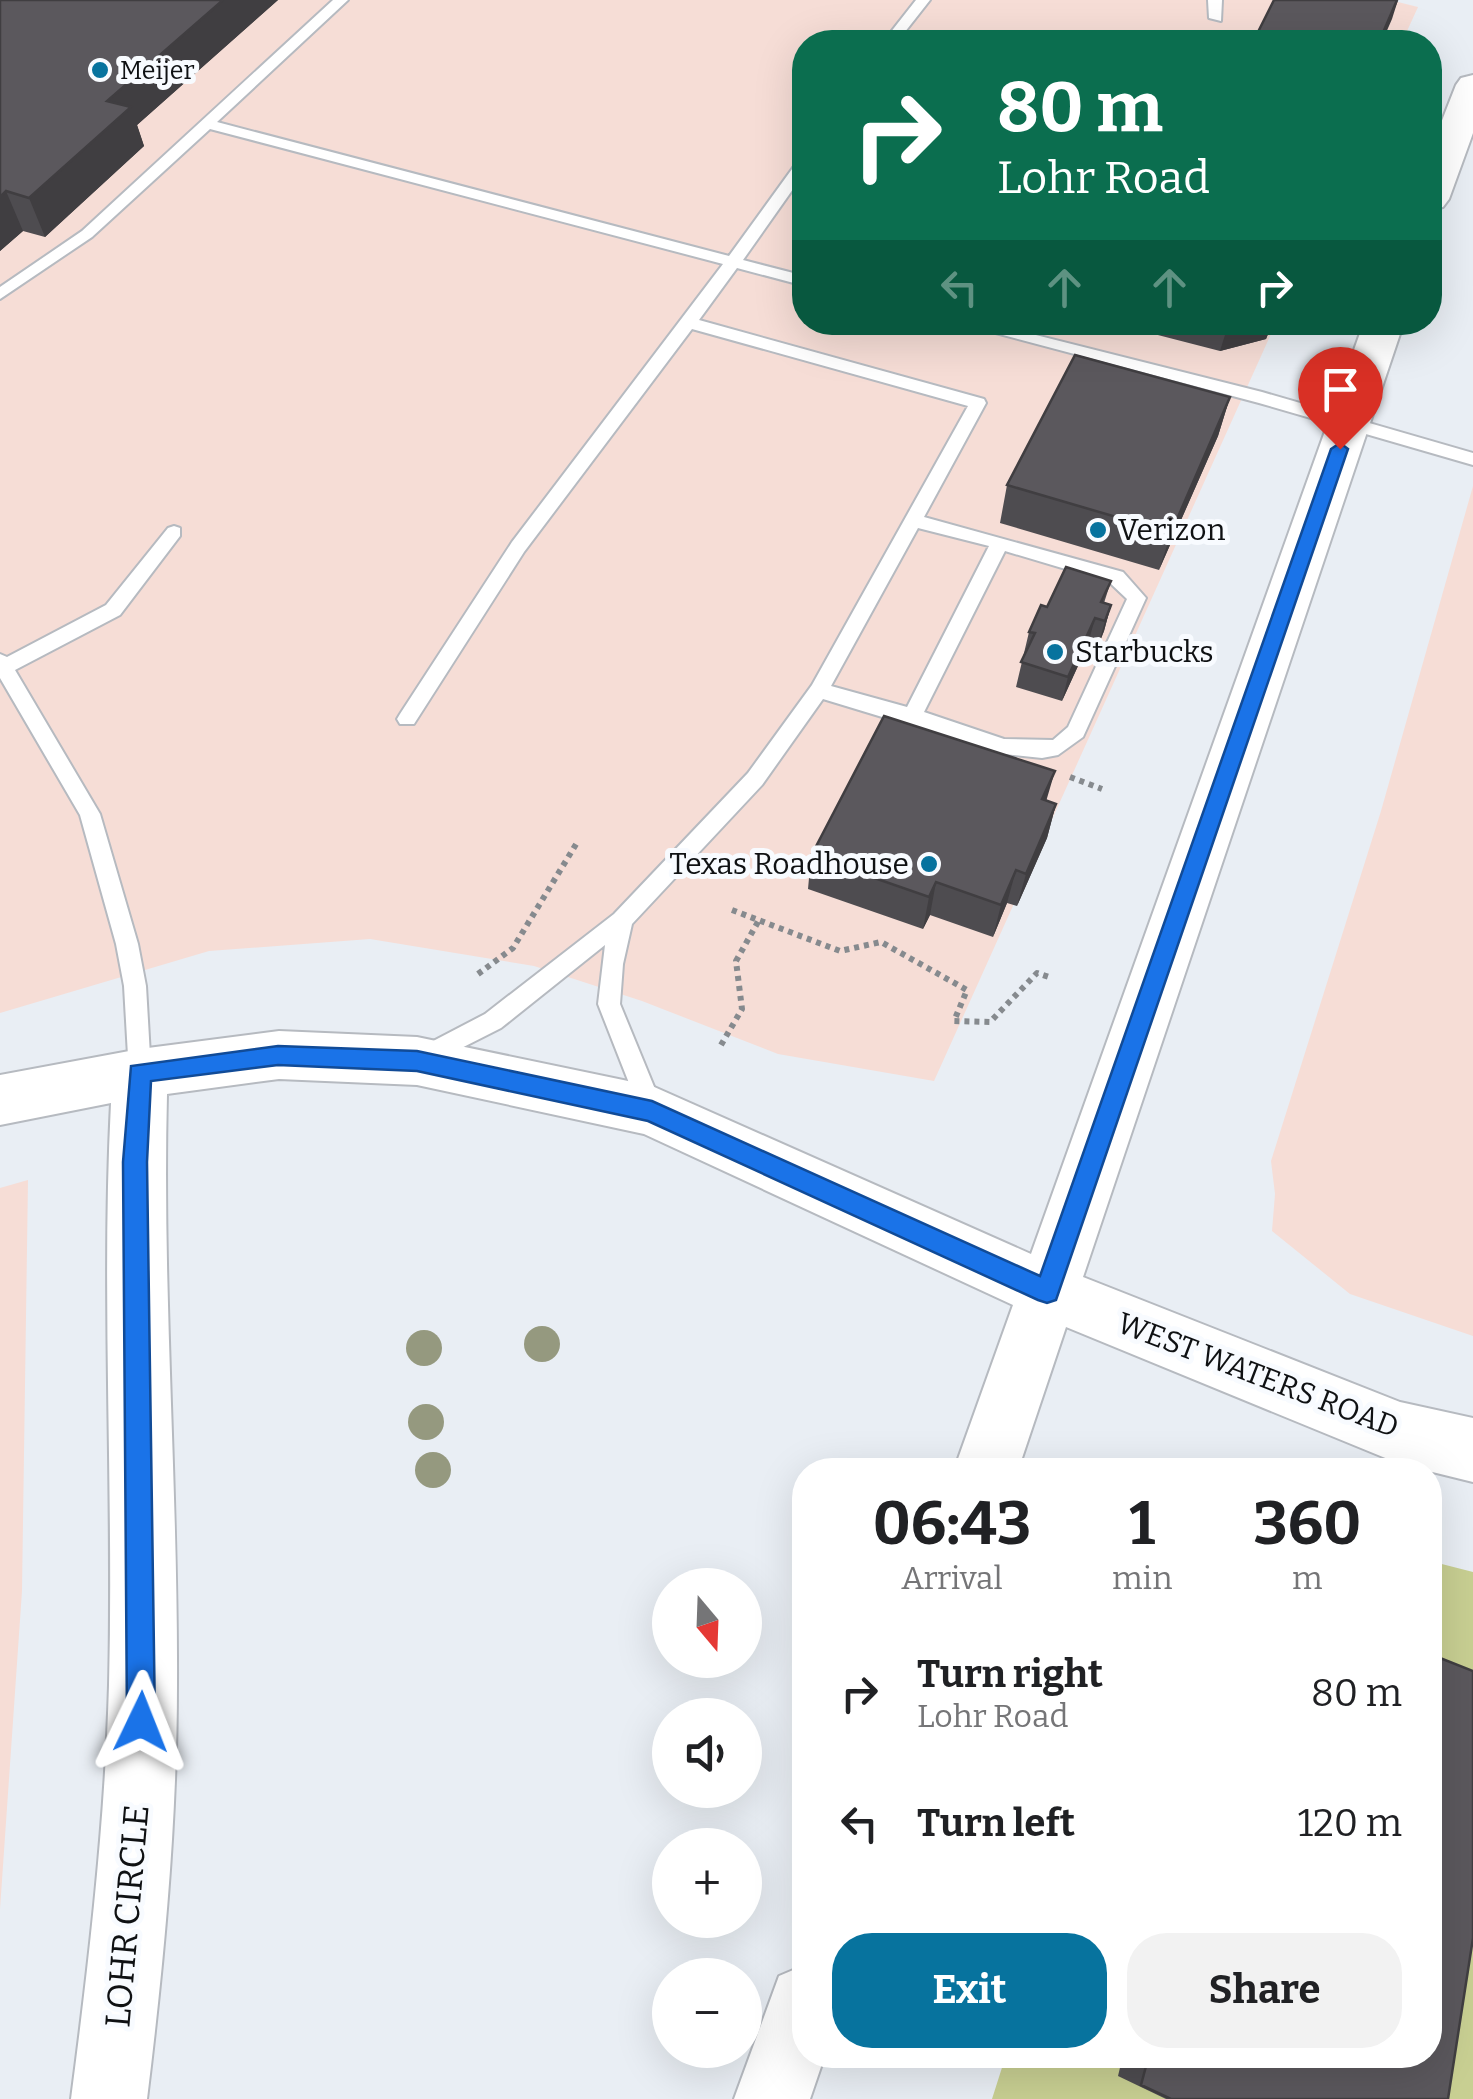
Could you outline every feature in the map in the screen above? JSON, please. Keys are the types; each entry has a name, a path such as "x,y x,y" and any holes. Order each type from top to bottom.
{"street":[{"path":"1442,167 1473,85"},
{"path":"990,1458 1379,335"},
{"name":"WEST WATERS ROAD","path":"0,1100 140,1073 278,1056 417,1061 652,1111 1047,1292 1400,1433 1473,1450"},
{"name":"LOHR CIRCLE","path":"109,2099 130,1940 143,1686 135,1162 140,1073"},
{"path":"772,2099 792,2040"}],"lane":[{"path":"0,294 87,234 341,0"},
{"path":"899,30 923,0"},
{"path":"1215,0 1216,18"},
{"path":"208,124 792,277"},
{"path":"407,719 518,547 689,323 792,179"},
{"path":"417,1061 493,1021 622,920 755,779 819,690 978,402 689,323"},
{"path":"1012,335 1349,422 1473,459"},
{"path":"819,690 996,744 1059,746 1076,732 1137,598 1116,576 912,520"},
{"path":"140,1073 135,986 128,944 90,814 2,666 113,610 174,532"},
{"path":"912,716 1000,544"},
{"path":"622,920 612,964 609,1004 652,1111"}],"path":[{"path":"478,974 513,948 578,841"},
{"path":"732,910 840,951 880,942 898,948 967,990 954,1021 990,1022 1037,973 1052,978"},
{"path":"721,1045 742,1010 736,961 759,920"}],"shaded area":[{"path":"0,0 1390,0 1418,7 1407,30 792,30 792,335 1271,335 934,1081 778,1054 642,1001 534,966 370,939 209,951 0,1013"},
{"path":"1473,486 1473,1336 1350,1294 1272,1231 1275,1194 1271,1161 1381,811"},
{"path":"28,1180 22,1591 0,1909 0,1188"}],"green space":[{"path":"1442,1564 1473,1572 1473,2099 992,2099 1002,2068 1442,2068"}],"building":[{"name":"Meijer","path":"0,0 223,0 107,101 131,107 29,198 6,191 0,197"},
{"path":"1274,0 1397,0 1384,30 1259,30"},
{"path":"1075,355 1230,397 1171,533 1007,485"},
{"name":"Starbucks","path":"1066,567 1111,581 1101,602 1111,605 1105,621 1095,618 1068,677 1021,662 1035,633 1029,632 1041,605 1047,607"},
{"name":"Texas Roadhouse","path":"884,716 1055,771 1042,799 1056,804 1026,874 1016,870 1001,905 936,882 929,897 811,856"},
{"path":"1442,1659 1473,1671 1473,1938 1448,2099 1171,2099 1141,2085 1146,2068 1442,2068"}],"place":[{"name":"Meijer","path":"100,70"},
{"name":"Verizon","path":"1098,530"},
{"name":"Starbucks","path":"1055,652"},
{"name":"Texas Roadhouse","path":"929,864"}],"route":[{"path":"141,1722 135,1162 140,1073 278,1056 417,1061 652,1111 1047,1292 1340,449"}]}
